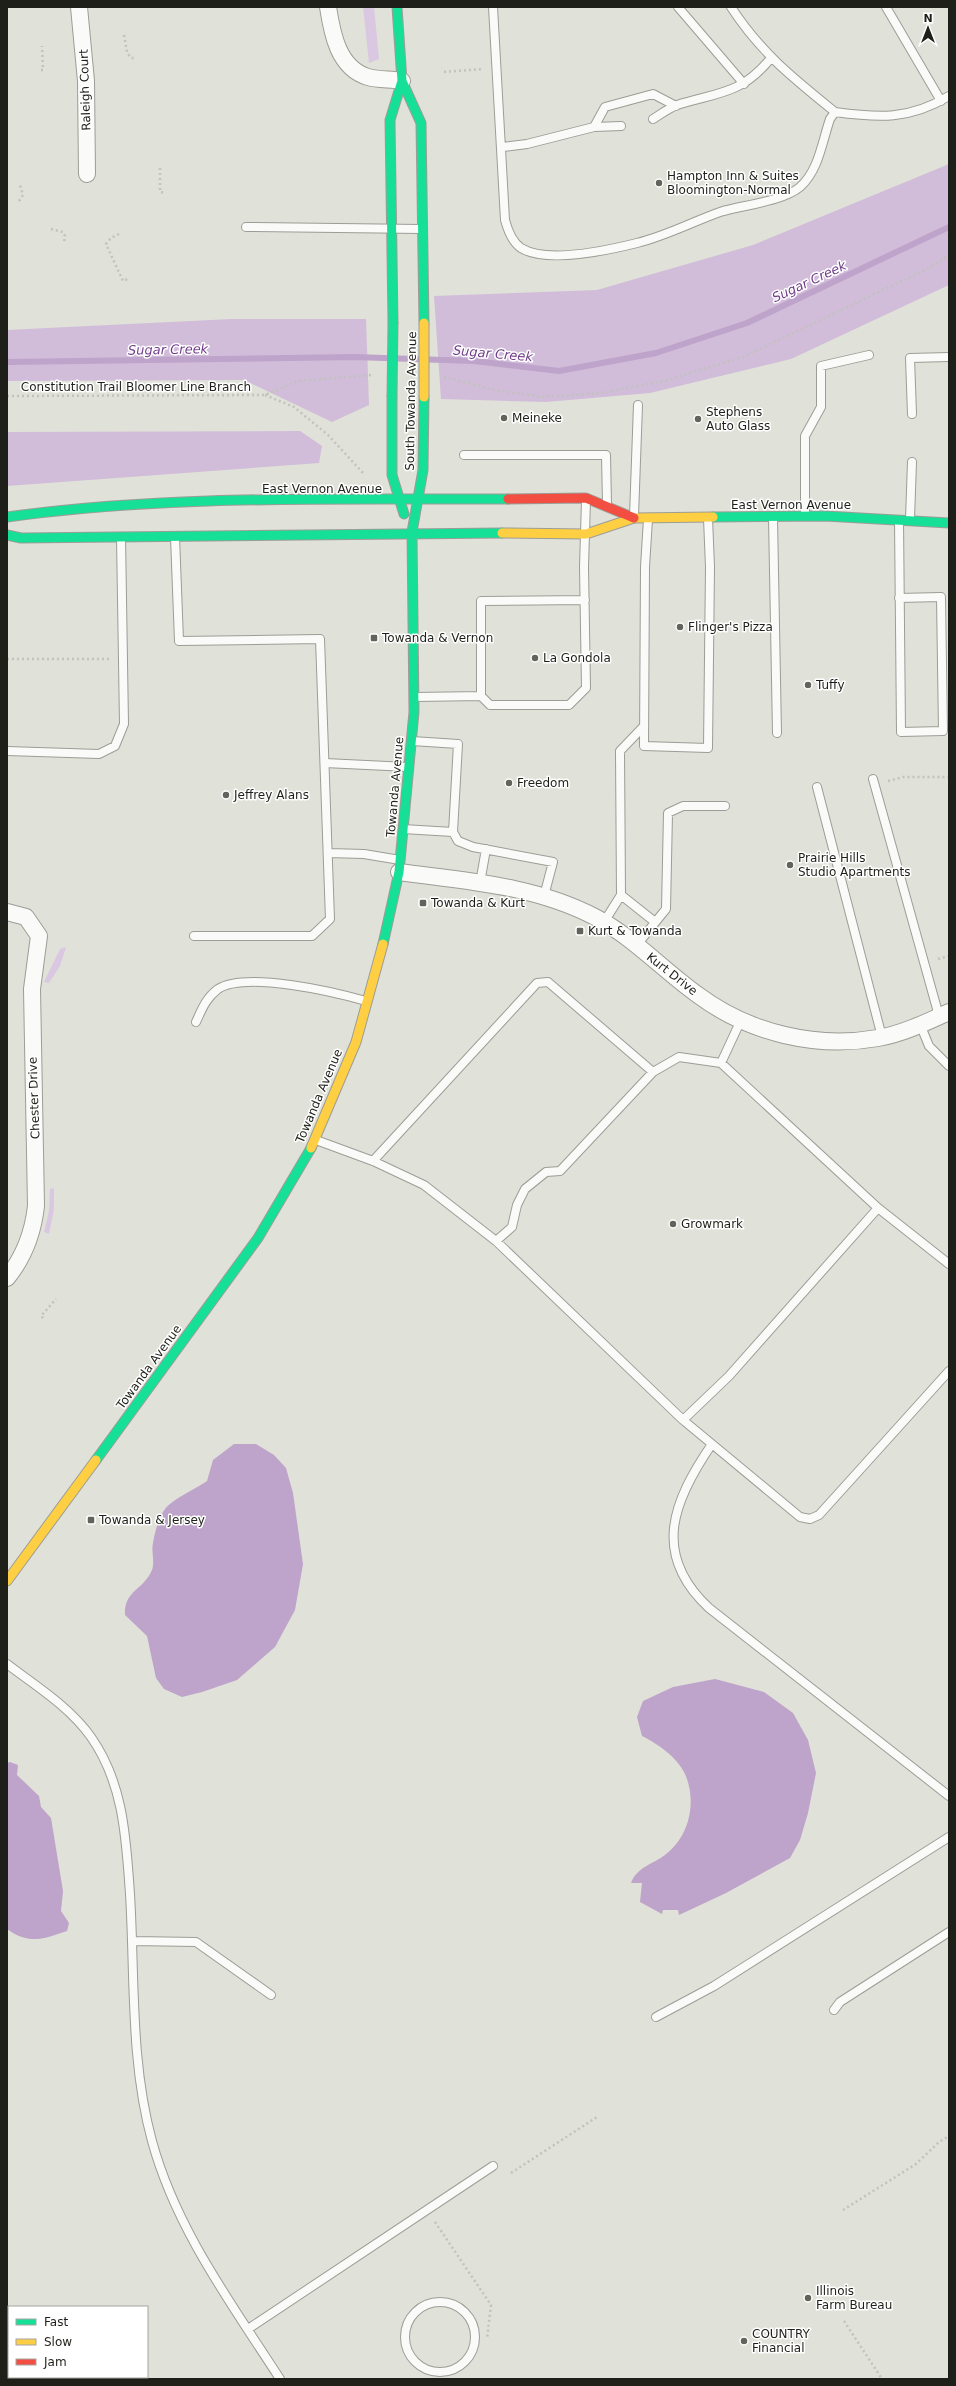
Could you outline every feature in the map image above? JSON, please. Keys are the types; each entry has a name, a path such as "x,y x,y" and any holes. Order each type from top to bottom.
{"main road":[{"name":"South Towanda Avenue","path":"397,7 402,81 421,123 424,323 423,470 412,532"},
{"name":"South Towanda Avenue","path":"402,81 390,120 390,228 393,322 392,475 399,501 412,532"},
{"name":"East Vernon Avenue","path":"7,517 71,508 180,501 418,501 586,498 634,518"},
{"name":"East Vernon Avenue","path":"7,535 21,538 412,532 586,534 634,518 773,516 899,519 949,523"},
{"name":"Towanda Avenue","path":"7,1581 258,1238 316,1140 356,1042 382,953 400,866 412,741 414,697 412,532"}],"street":[{"name":"Raleigh Court","path":"79,7 86,81 87,174"},
{"path":"328,7 336,46 348,64 368,77 402,81"},
{"name":"Kurt Drive","path":"400,866 480,883 529,891 566,903 604,922 698,996 741,1020 781,1034 804,1039 843,1041 882,1037 944,1014"},
{"name":"Chester Drive","path":"7,912 26,917 39,936 32,989 36,1206 34,1224 22,1256 7,1278"}],"lane":[{"path":"493,7 505,220 513,240 520,248 541,255 579,253 637,243 720,212 792,193 808,179 813,171 830,119 835,112"},
{"path":"678,7 744,84"},
{"path":"731,7 747,31 770,58 835,112 876,118 916,112 949,96"},
{"path":"886,7 941,101"},
{"path":"653,119 676,106 723,94 744,84 761,70 770,58"},
{"path":"594,127 605,107 653,94 676,106"},
{"path":"502,148 527,144 594,127 620,126"},
{"path":"246,227 422,229"},
{"path":"805,516 805,436 821,407 822,366 869,355"},
{"path":"912,414 910,358 949,357"},
{"path":"634,518 638,405"},
{"path":"464,455 606,455 608,527"},
{"path":"910,520 912,462"},
{"path":"585,600 481,601 481,696 490,705 569,705 586,688 586,498"},
{"path":"773,516 777,733"},
{"path":"648,518 645,567 644,746 708,748 710,567 708,517"},
{"path":"899,519 899,598 901,732 943,731 941,597 899,598"},
{"path":"175,536 178,641 320,639 330,919 312,936 194,936"},
{"path":"7,752 99,754 116,746 124,724 120,537"},
{"path":"414,697 481,696"},
{"path":"604,922 620,895 620,751 644,726"},
{"path":"412,741 458,744 453,832 458,841 486,849 553,862 544,896"},
{"path":"324,763 409,767"},
{"path":"874,782 944,1014"},
{"path":"817,787 882,1037"},
{"path":"636,946 666,909 668,813 683,806 725,806"},
{"path":"403,829 453,832"},
{"path":"480,883 486,849"},
{"path":"328,853 364,854 400,866"},
{"path":"620,895 655,922"},
{"path":"196,1022 205,1002 219,989 239,982 320,989 367,1001"},
{"path":"373,1160 537,983 548,982 653,1072"},
{"path":"721,1063 741,1020"},
{"path":"920,1024 929,1046 949,1066"},
{"path":"496,1241 512,1227 517,1205 525,1189 546,1172 560,1171 653,1072 679,1057 721,1063 878,1208 949,1264"},
{"path":"316,1140 373,1160 424,1185 496,1241 683,1420 800,1517 810,1519 819,1515 949,1371"},
{"path":"683,1420 729,1376 878,1208"},
{"path":"712,1444 693,1471 682,1493 676,1514 674,1555 680,1573 688,1586 708,1608 949,1796"},
{"path":"7,1664 58,1702 75,1719 91,1737 109,1768 126,1827 140,2075 152,2140 174,2202 215,2281 280,2379"},
{"path":"656,2017 714,1986 949,1837"},
{"path":"834,2010 840,2002 949,1932"},
{"path":"133,1941 196,1942 271,1994"},
{"path":"248,2329 493,2166"},
{"path":"438,2302 449,2303 460,2308 468,2317 473,2328 474,2339 472,2350 465,2360 456,2367 445,2371 433,2371 423,2367 411,2356 405,2340 405,2329 410,2318 417,2310 427,2304 438,2302"},
{"path":"429,2379 433,2371"}],"path":[{"path":"124,35 127,52 131,58 135,58"},
{"path":"41,70 43,70 42,46"},
{"path":"444,72 486,69"},
{"path":"160,168 160,192 165,193"},
{"path":"19,201 23,195 20,185"},
{"path":"51,229 63,232 65,236 64,243"},
{"path":"118,234 111,238 106,244 123,281 130,278"},
{"path":"439,376 500,391 544,396 601,392 664,381 743,356 929,268 949,255"},
{"name":"Constitution Trail Bloomer Line Branch","path":"265,395 298,381 373,375"},
{"name":"Constitution Trail Bloomer Line Branch","path":"7,396 265,395 294,407 328,435 364,474"},
{"path":"7,659 122,659"},
{"path":"874,782 903,777 949,777"},
{"path":"43,1318 41,1316 56,1299"},
{"path":"511,2173 597,2117"},
{"path":"843,2210 916,2164 939,2142 949,2136"},
{"path":"435,2222 491,2305 487,2339"},
{"path":"844,2321 882,2379"}],"shaded area":[{"path":"363,7 374,7 379,59 369,63"},
{"path":"949,164 949,285 791,359 650,393 546,402 441,399 434,296 597,290 753,245"},
{"path":"232,319 366,319 369,405 332,422 244,380 7,381 7,330"},
{"path":"300,431 322,446 319,463 7,486 7,432"},
{"path":"66,947 60,966 49,983 44,982 60,949"},
{"path":"54,1188 54,1209 49,1234 44,1232 49,1211 50,1189"},
{"path":"234,1444 256,1444 274,1455 286,1468 293,1493 303,1564 295,1610 275,1647 237,1680 182,1697 164,1689 156,1678 147,1636 125,1615 126,1607 131,1595 144,1582 152,1570 154,1538 158,1522 163,1511 174,1501 207,1481 213,1460"},
{"path":"715,1679 764,1692 793,1713 808,1740 816,1773 808,1813 800,1840 790,1858 726,1893 679,1915 678,1910 663,1910 662,1914 640,1902 642,1883 631,1883 641,1869 665,1855 674,1847 680,1838 689,1818 691,1806 689,1784 682,1768 677,1762 654,1743 642,1736 637,1717 643,1701 673,1687"},
{"path":"10,1762 18,1765 17,1775 39,1796 41,1807 51,1818 63,1891 61,1911 69,1923 67,1931 43,1938 29,1939 15,1934 7,1929 7,1763"}],"waterway":[{"name":"Sugar Creek","path":"7,362 354,357 474,361 559,371 656,353 747,323 949,227"}],"traffic: fast":[{"path":"393,322 390,120 402,81 397,7"},
{"path":"402,81 421,123 424,323"},
{"path":"392,397 393,322"},
{"path":"392,397 392,475 404,514"},
{"path":"383,944 399,872 414,712 412,532 423,470 424,397"},
{"path":"7,517 69,510 194,501 508,499"},
{"path":"713,517 825,516 949,523"},
{"path":"7,535 21,538 502,533"},
{"path":"96,1460 258,1238 311,1148"}],"traffic: slow":[{"path":"424,323 424,397"},
{"path":"502,533 586,534 634,518 713,517"},
{"path":"311,1148 356,1042 383,944"},
{"path":"7,1581 96,1460"}],"traffic: jam":[{"path":"508,499 586,498 634,518"}],"place":[{"name":"Hampton Inn & Suites Bloomington-Normal","path":"659,183"},
{"name":"Meineke","path":"504,418"},
{"name":"Stephens Auto Glass","path":"698,419"},
{"name":"Flinger's Pizza","path":"680,627"},
{"name":"Towanda & Vernon","path":"374,638"},
{"name":"La Gondola","path":"535,658"},
{"name":"Tuffy","path":"808,685"},
{"name":"Freedom","path":"509,783"},
{"name":"Jeffrey Alans","path":"226,795"},
{"name":"Prairie Hills Studio Apartments","path":"790,865"},
{"name":"Towanda & Kurt","path":"423,903"},
{"name":"Kurt & Towanda","path":"580,931"},
{"name":"Growmark","path":"673,1224"},
{"name":"Towanda & Jersey","path":"91,1520"},
{"name":"Illinois Farm Bureau","path":"808,2298"},
{"name":"COUNTRY Financial","path":"744,2341"}]}
